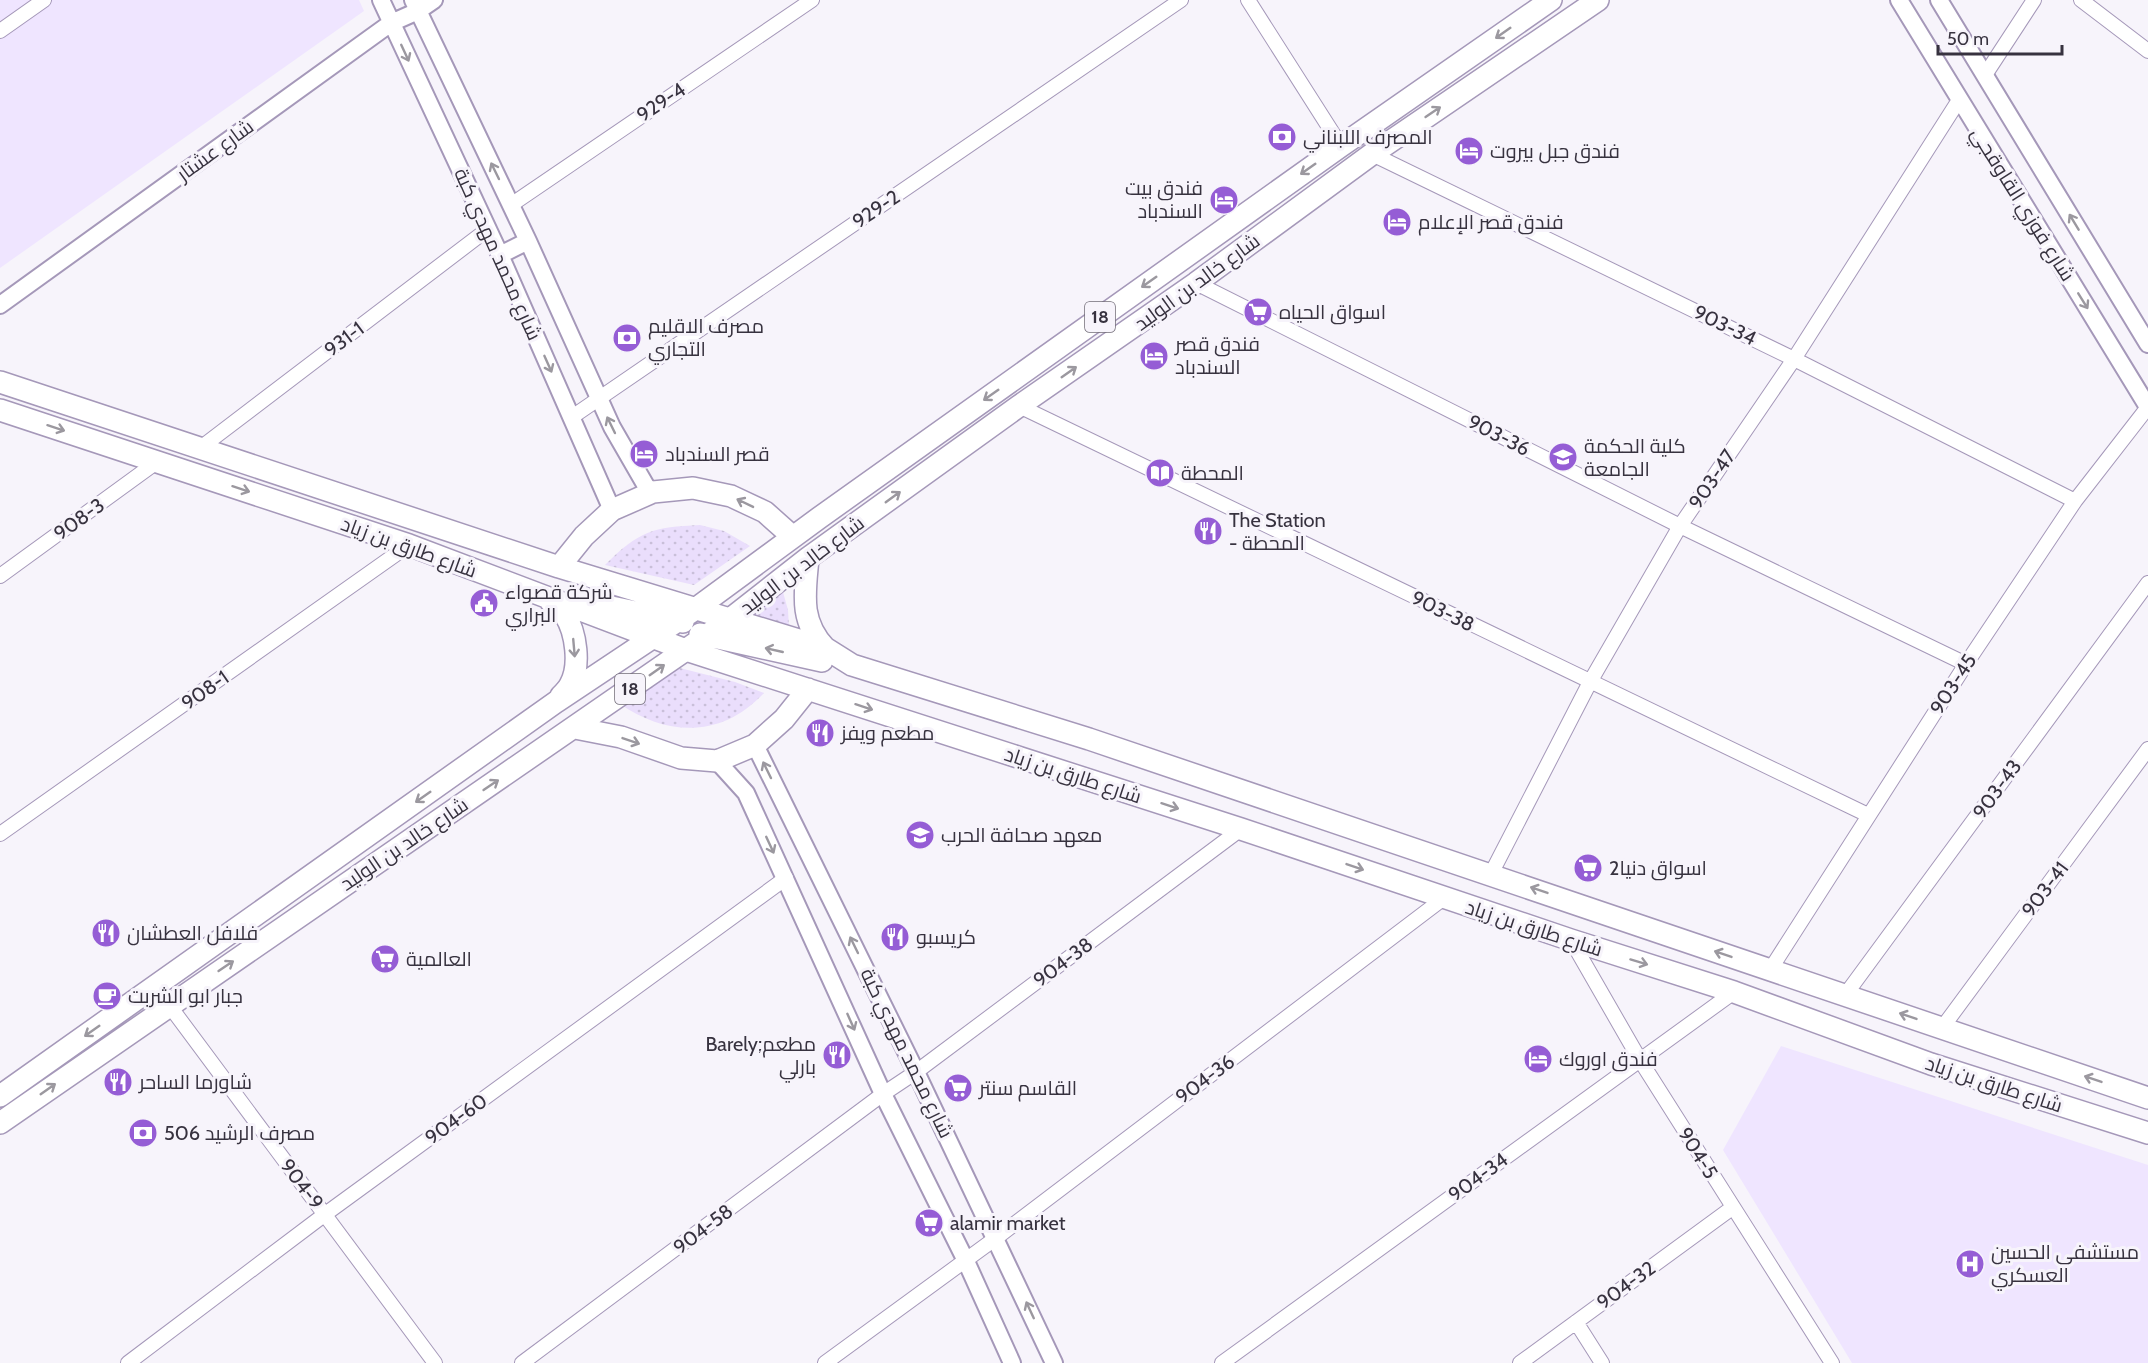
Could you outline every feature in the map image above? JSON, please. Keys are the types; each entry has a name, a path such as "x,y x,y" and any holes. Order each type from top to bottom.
{"main road":[{"name":"شارع خالد بن الوليد","path":"0,1096 556,702 653,638 1341,146 1551,0"},
{"name":"شارع خالد بن الوليد","path":"0,1123 707,636 808,558 1019,406 1196,283 1372,154 1598,0"},
{"name":"شارع طارق بن زياد","path":"0,382 559,567 825,648 852,665 1089,739 2148,1098"},
{"name":"شارع طارق بن زياد","path":"0,410 409,545 686,650 1241,829 1734,992 1931,1064 2148,1133"},
{"path":"559,567 584,536 612,510 653,492 693,488 731,495 765,512 793,537"},
{"path":"808,558 805,608 811,629 825,648"},
{"path":"548,599 588,601 675,621 693,623 729,620"},
{"path":"548,599 564,612 575,649 571,684 556,702"},
{"path":"653,638 688,632 829,663 852,665"},
{"path":"574,728 621,737 681,758 717,761 755,746 784,719 808,689"}],"street":[{"path":"0,31 44,0"},
{"name":"شارع محمد مهدي كبة","path":"381,0 500,255 612,510"},
{"name":"شارع عشتار","path":"0,305 391,23 416,6 434,0"},
{"name":"929-4","path":"511,205 812,0"},
{"name":"929-2","path":"572,417 1181,0"},
{"path":"1248,0 1341,146"},
{"name":"شارع فوزي القاوقجي","path":"1899,0 2148,407"},
{"name":"شارع فوزي القاوقجي","path":"1939,0 2148,344"},
{"path":"1985,75 2034,0"},
{"path":"2081,0 2148,51"},
{"name":"شارع محمد مهدي كبة","path":"416,6 528,241 599,399 626,454 646,486 653,492"},
{"name":"903-47","path":"1491,874 1590,682 1680,526 1794,358 1959,100"},
{"name":"903-34","path":"1372,154 1794,358 2075,501"},
{"name":"931-1","path":"199,449 488,230"},
{"path":"500,255 528,241"},
{"name":"903-36","path":"1196,283 1680,526 1966,664"},
{"name":"903-38","path":"1019,406 1868,815"},
{"name":"903-45","path":"1770,970 1966,664 2075,501 2148,407"},
{"name":"908-3","path":"0,576 158,461"},
{"name":"908-1","path":"0,834 409,545"},
{"name":"903-43","path":"1846,994 2148,583"},
{"name":"شارع محمد مهدي كبة","path":"755,746 916,1072 1054,1363"},
{"name":"903-41","path":"1941,1028 2148,749"},
{"name":"شارع محمد مهدي كبة","path":"717,761 746,793 883,1094 1012,1363"},
{"name":"904-38","path":"883,1094 916,1072 1241,829"},
{"name":"904-60","path":"128,1363 324,1215 786,878"},
{"name":"904-36","path":"825,1363 964,1259 996,1238 1444,898"},
{"name":"904-5","path":"1571,940 1640,1060 1832,1363"},
{"name":"904-34","path":"1222,1363 1734,992"},
{"name":"904-9","path":"169,1005 435,1363"},
{"name":"904-58","path":"522,1363 883,1094"},
{"name":"904-32","path":"1520,1363 1732,1208"},
{"path":"1576,1322 1602,1363"}],"shaded area":[{"path":"0,0 359,0 364,11 0,268"},
{"path":"700,525 724,531 750,546 694,585 605,565 628,545 648,533 670,527"},
{"path":"783,592 788,610 789,628 755,618 754,610"},
{"path":"676,667 735,682 764,693 748,708 731,718 713,725 694,728 657,723 620,704"},
{"name":"مستشفى الحسين العسكري","path":"1781,1046 2148,1165 2148,1363 1852,1363 1723,1150"}],"place":[{"name":"المصرف اللبناني","path":"1282,137"},
{"name":"فندق جبل بيروت","path":"1469,151"},
{"name":"فندق بيت السندباد","path":"1224,200"},
{"name":"فندق قصر الإعلام","path":"1397,222"},
{"name":"اسواق الحياه","path":"1258,312"},
{"name":"مصرف الاقليم التجاري","path":"627,338"},
{"name":"فندق قصر السندباد","path":"1154,356"},
{"name":"قصر السندباد","path":"644,454"},
{"name":"كلية الحكمة الجامعة","path":"1563,457"},
{"name":"المحطة","path":"1160,473"},
{"name":"The Station - المحطة","path":"1208,531"},
{"name":"شركة قصواء البراري","path":"484,603"},
{"name":"مطعم ويفز","path":"820,733"},
{"name":"معهد صحافة الحرب","path":"920,835"},
{"name":"اسواق دنيا2","path":"1588,868"},
{"name":"فلافل العطشان","path":"106,933"},
{"name":"كريسبو","path":"895,937"},
{"name":"العالمية","path":"385,959"},
{"name":"جبار ابو الشربت","path":"107,996"},
{"name":"Barely;مطعم بارلي","path":"837,1055"},
{"name":"فندق اوروك","path":"1538,1059"},
{"name":"شاورما الساحر","path":"118,1082"},
{"name":"القاسم سنتر","path":"958,1088"},
{"name":"مصرف الرشيد 506","path":"143,1133"},
{"name":"alamir market","path":"929,1223"},
{"name":"مستشفى الحسين العسكري","path":"1970,1264"}]}
